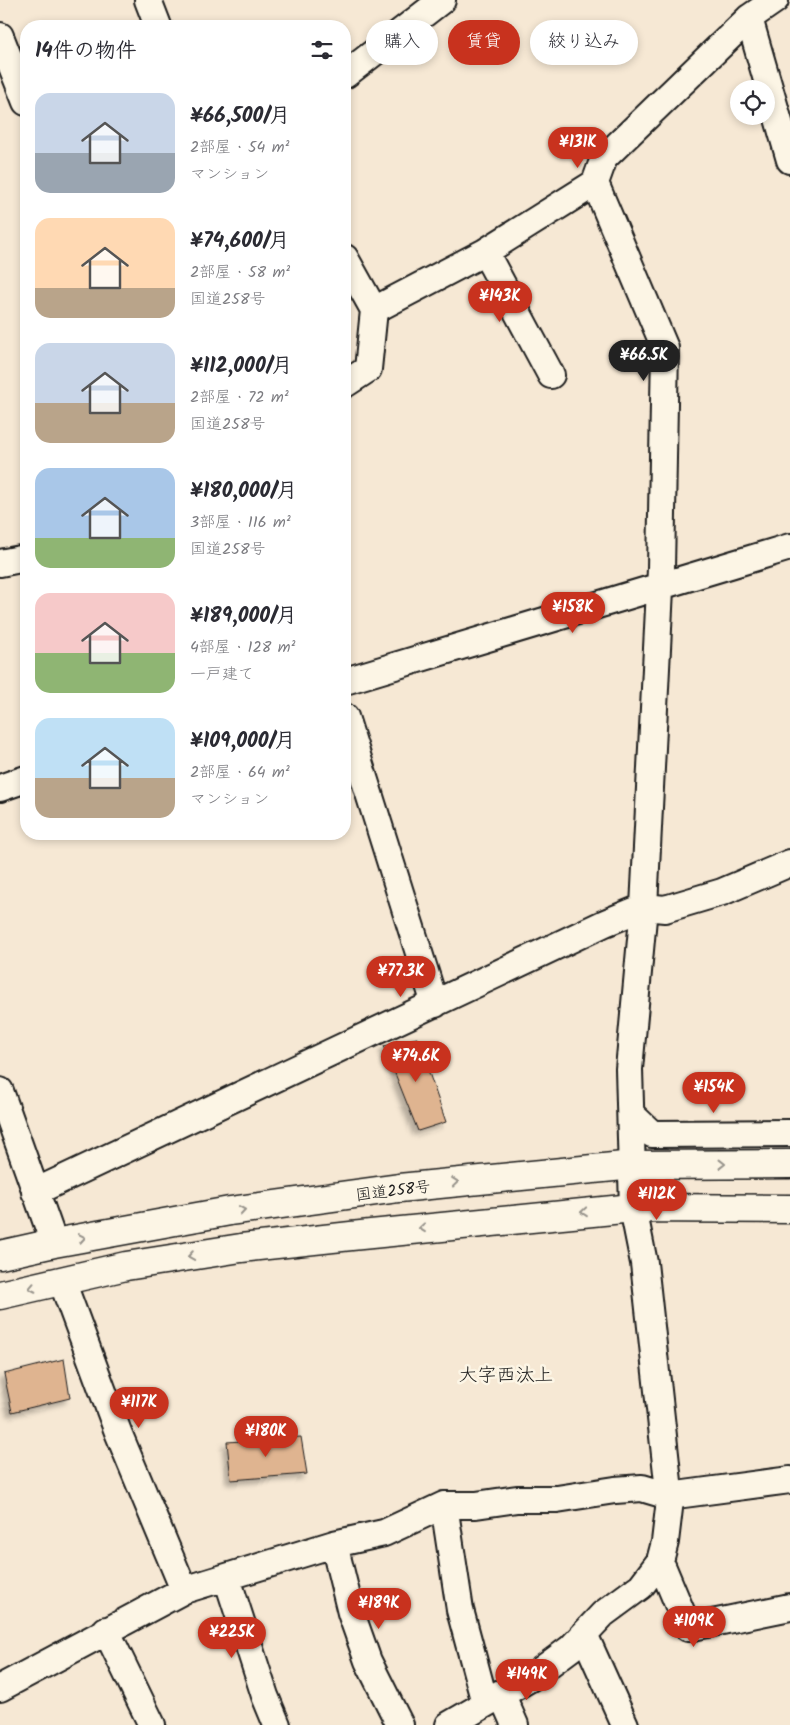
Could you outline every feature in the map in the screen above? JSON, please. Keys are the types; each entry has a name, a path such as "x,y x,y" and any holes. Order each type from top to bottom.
{"highway":[{"name":"国道258号","path":"0,1255 54,1243 230,1211 390,1189 634,1165 790,1164"},
{"path":"0,1295 126,1266 242,1248 508,1219 633,1208 790,1209"}],"street":[{"path":"148,0 156,20"},
{"path":"351,70 442,0"},
{"path":"374,310 485,252 595,183 604,158 749,18 775,0"},
{"path":"749,18 790,160"},
{"path":"0,36 20,87"},
{"path":"449,1725 532,1677 571,1648 603,1614 641,1586 660,1562 665,1542 669,1496 644,1263 633,1208 634,1165 629,1069 644,907 660,587 665,348 595,183"},
{"path":"485,252 551,375"},
{"path":"351,269 374,310 368,369 351,380"},
{"path":"351,679 790,547"},
{"path":"0,562 20,559"},
{"path":"351,737 435,1004"},
{"path":"0,788 20,781"},
{"path":"35,1192 605,923 644,907 664,910 722,892 790,863"},
{"path":"0,1090 54,1243"},
{"path":"631,1114 652,1134 790,1134"},
{"path":"62,1281 118,1432 184,1590"},
{"path":"0,1688 184,1590 334,1544 384,1533 444,1506 476,1505 516,1499 558,1499 642,1488 669,1496 790,1480"},
{"path":"444,1506 460,1610 493,1698 516,1725"},
{"path":"334,1544 351,1613 368,1661 400,1725"},
{"path":"660,1562 688,1628 790,1607"},
{"path":"227,1578 277,1725"},
{"path":"106,1630 152,1725"},
{"path":"584,1634 625,1725"}],"building":[{"path":"417,1038 446,1122 418,1131 384,1046"},
{"path":"64,1359 70,1398 12,1412 4,1374"},
{"path":"301,1437 307,1474 231,1480 227,1442"}],"district":[{"name":"大字西汰上","path":"506,1374"}]}
